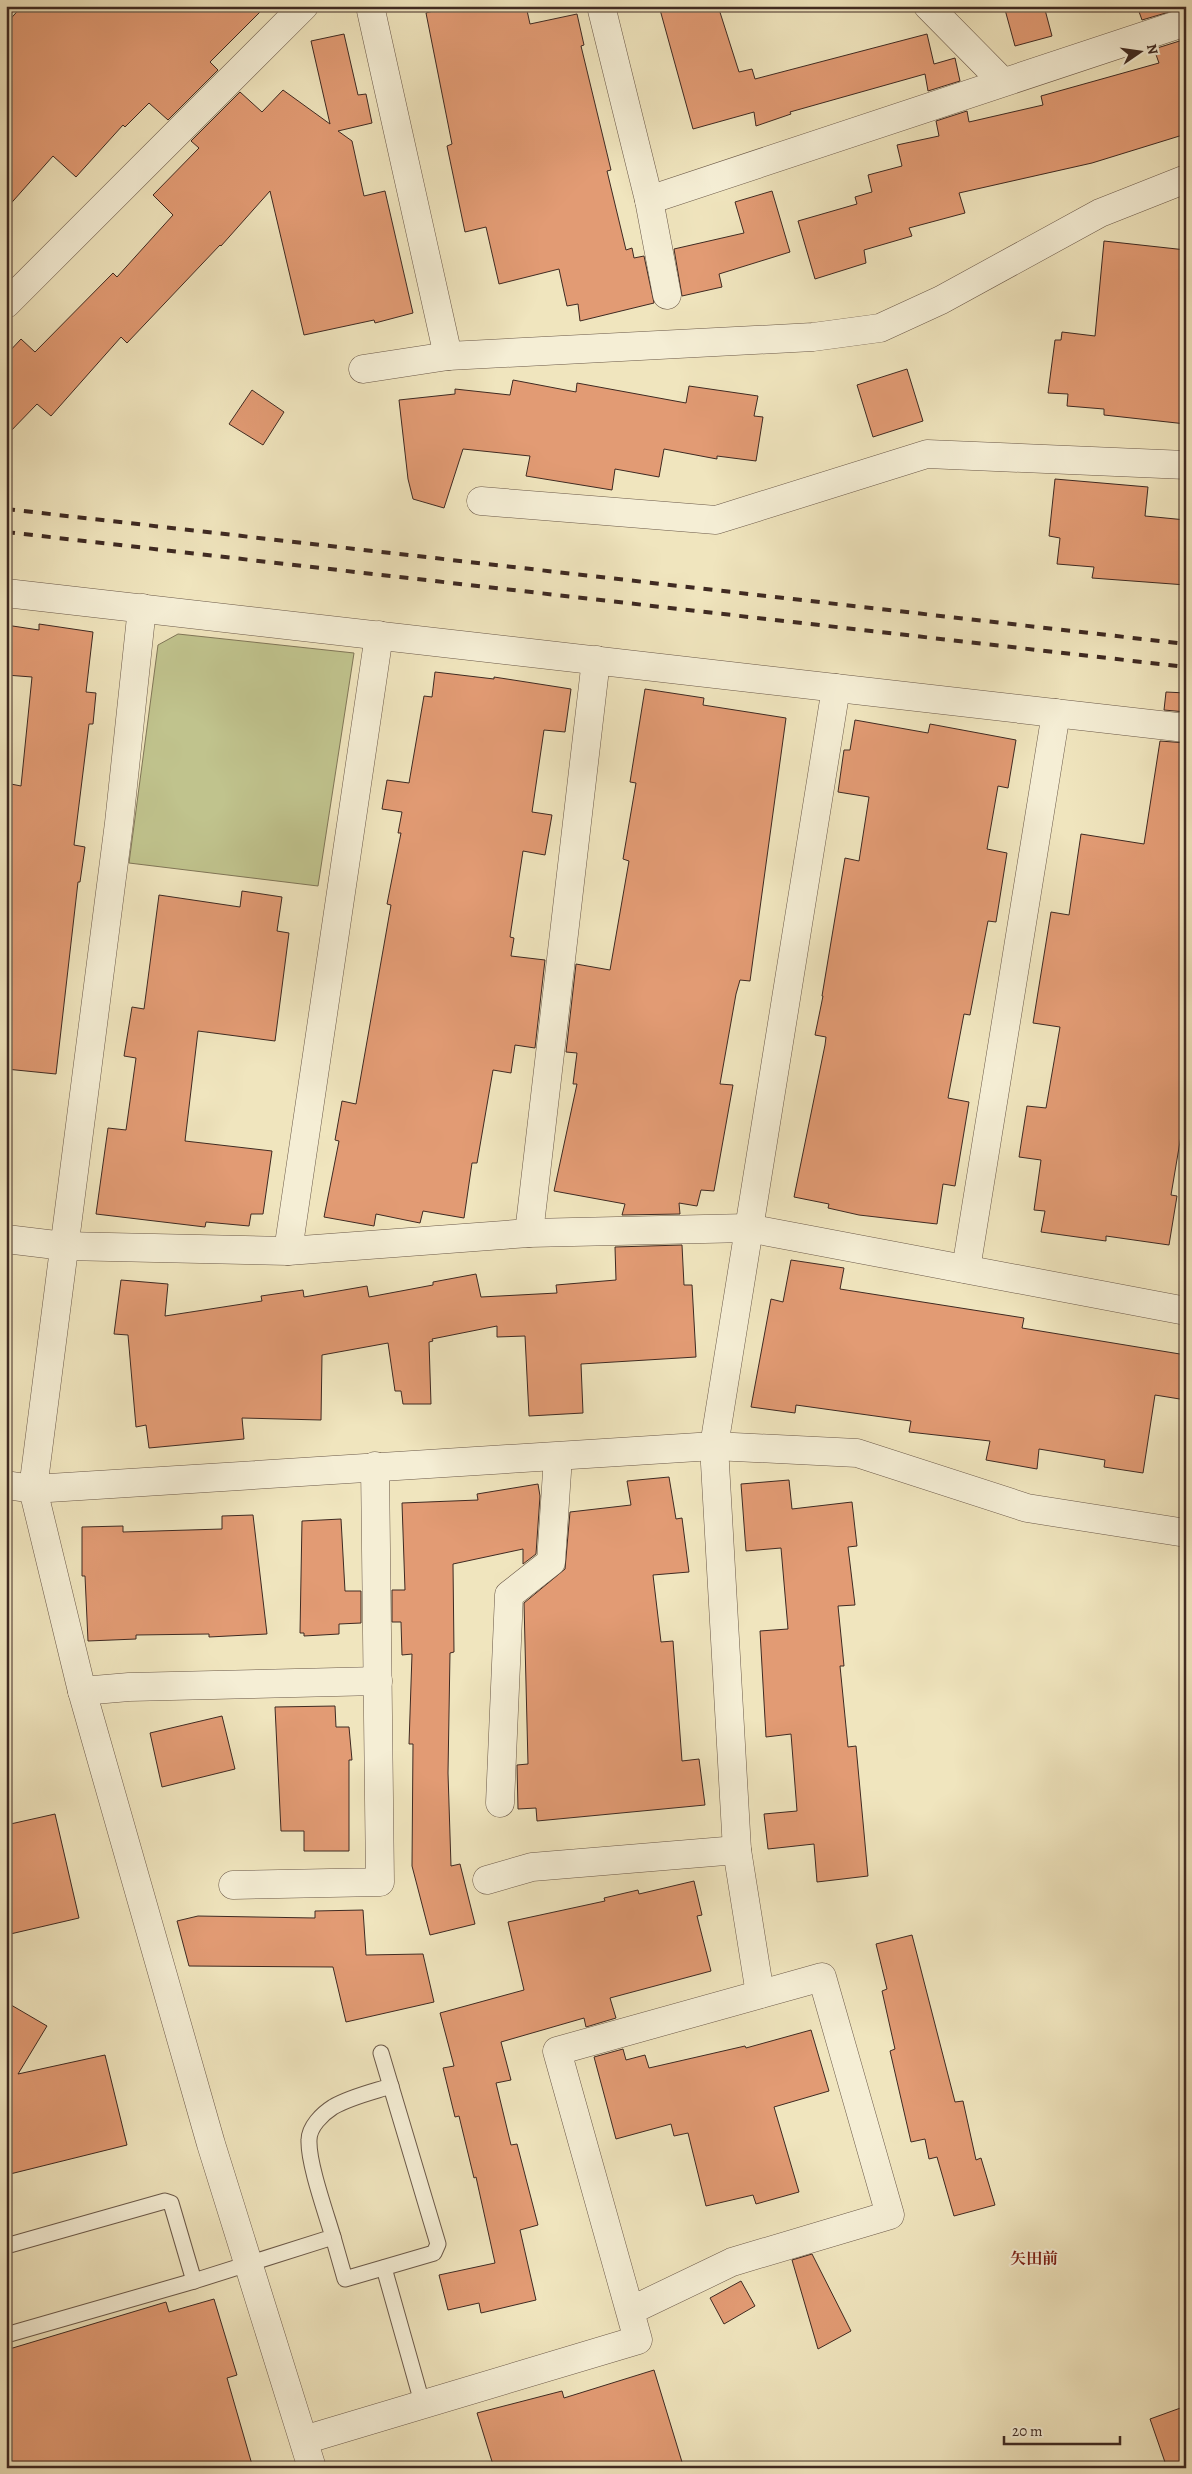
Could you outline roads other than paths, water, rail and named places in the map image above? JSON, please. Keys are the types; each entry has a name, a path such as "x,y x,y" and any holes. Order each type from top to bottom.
{"street":[{"path":"6,304 304,6"},
{"path":"370,6 448,356"},
{"path":"601,6 648,200 667,295"},
{"path":"928,6 1002,81"},
{"path":"648,200 939,105 1002,81 1087,56 1186,22"},
{"path":"363,369 448,356 813,337 880,328 941,300 1100,212 1186,179"},
{"path":"481,501 716,520 927,454 1186,464"},
{"path":"6,593 1186,728"},
{"path":"142,608 119,823 33,1489 82,1691 210,2144 312,2468"},
{"path":"288,1251 379,635"},
{"path":"528,1233 596,660"},
{"path":"760,1994 737,1850 714,1446 836,688"},
{"path":"966,1269 1056,713"},
{"path":"6,1240 64,1246 288,1251 528,1233 748,1228 1186,1311"},
{"path":"6,1485 33,1489 714,1446 856,1453 1027,1508 1186,1533"},
{"path":"500,1803 509,1594 551,1562 558,1457"},
{"path":"233,1885 380,1882 375,1466"},
{"path":"82,1691 129,1687 378,1680"},
{"path":"487,1880 532,1867 737,1850"},
{"path":"304,2440 423,2406 638,2340 557,2051 822,1977 890,2215 732,2262 630,2310"}],"lane":[{"path":"381,2052 438,2244 434,2253 345,2279 312,2159 309,2140 311,2130 319,2119 333,2107 391,2086"},
{"path":"6,2246 165,2201 170,2203 194,2281"},
{"path":"6,2335 194,2281 333,2237"},
{"path":"384,2268 423,2406"}],"railway":[{"path":"6,509 1186,644"},
{"path":"6,532 1186,667"}],"district":[{"name":"矢田前","path":"1034,2259"}]}
